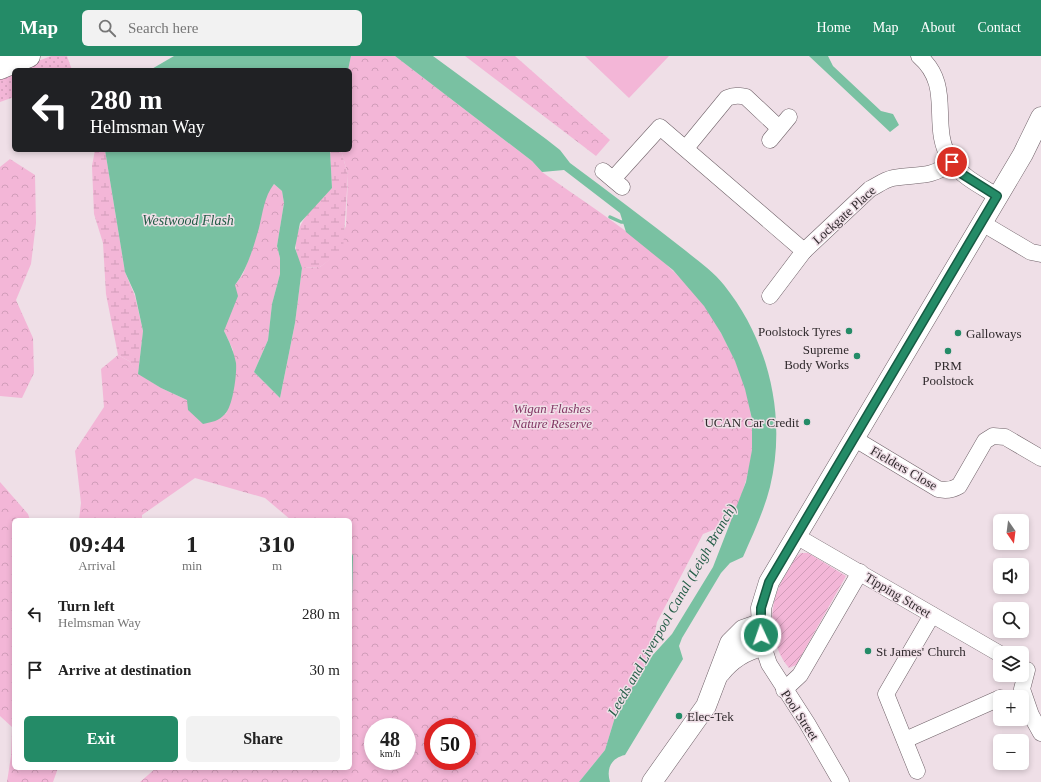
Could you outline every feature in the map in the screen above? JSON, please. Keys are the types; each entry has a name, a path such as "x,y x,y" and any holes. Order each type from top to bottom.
{"highway":[{"path":"0,68 29,56"}],"main road":[{"path":"720,673 733,659 748,650 763,646 760,624 761,608 765,590 1023,154 1041,117"},
{"path":"652,782 699,717 720,673 724,655 730,643 742,630 760,624"}],"street":[{"path":"919,56 933,71 937,81 943,142 952,162 962,174 997,196"},
{"path":"686,148 727,98 732,96 741,95 746,97 779,128"},
{"name":"Lockgate Place","path":"613,179 655,122 804,251"},
{"name":"Lockgate Place","path":"770,296 804,251 870,190 883,181 894,178 933,174 952,162"},
{"path":"982,223 1031,252 1041,254"},
{"name":"Fielders Close","path":"855,439 932,485 944,490 955,489 959,486 985,441 993,436 1005,437 1041,458"},
{"name":"Tipping Street","path":"796,536 993,650"},
{"path":"784,690 800,675 860,572"},
{"path":"917,771 886,694 932,615"},
{"name":"Pool Street","path":"763,646 768,664 806,723 841,782"},
{"path":"1030,670 1022,689 1031,715 1041,733"},
{"path":"905,740 993,701"}],"green space":[{"path":"51,56 67,56 71,68 20,68"},
{"name":"Wigan Flashes Nature Reserve","path":"351,56 395,56 532,161 542,172 622,228 678,275 705,306 736,363 745,388 751,413 753,438 751,461 741,497 731,523 703,534 657,622 650,658 616,714 605,750 579,782 140,782 154,770 352,770 352,518 289,518 265,498 195,478 142,515 142,518 79,518 81,503 75,451 104,407 101,369 118,355 129,361 139,374 161,388 187,400 226,414 234,385 233,350 224,331 235,285 243,274 251,253 266,194 274,184 282,191 284,203 277,246 280,258 280,274 272,304 268,340 254,372 280,398 295,323 302,268 320,267 330,259 346,226 348,175 342,152 352,152 352,68 348,68"},
{"path":"465,56 515,56 610,140 596,156"},
{"path":"585,56 669,56 629,98"},
{"path":"12,71 12,98 0,102 0,76"},
{"path":"95,152 105,152 125,272 135,296 143,331 138,374 129,361 118,355 106,294 103,243 94,214 92,166"},
{"path":"330,152 342,152 348,175 343,250 320,267 302,268 297,256 296,244 298,234 308,214 332,188"},
{"path":"10,159 35,175 36,223 31,264 16,300 33,338 34,373 22,398 0,396 0,167"},
{"path":"0,482 28,514 29,518 12,518 12,727 0,716"},
{"path":"801,553 808,553 846,576 796,665 789,668 783,660 775,641 772,621 774,601 781,583 796,557"},
{"path":"12,727 12,770 57,770 53,782 7,782 11,756"}],"water":[{"path":"174,56 351,56 348,68 153,68"},
{"path":"395,56 433,56 546,139 560,150 570,163 711,271 720,280 740,307 753,330 763,355 775,407 776,434 775,461 765,505 743,557 730,563 721,573 682,638 679,646 683,659 625,755 620,756 613,761 609,769 610,782 579,782 605,750 616,714 650,658 672,634 713,567 746,482 752,450 752,419 745,389 735,361 721,333 704,306 673,270 626,232 620,213 564,170 542,172 532,161"},
{"path":"809,56 828,56 833,66 881,111 893,114 899,125 890,132"},
{"name":"Westwood Flash","path":"105,152 330,152 332,188 300,223 295,248 302,268 295,323 280,398 254,372 268,340 272,304 280,274 280,258 277,246 284,203 282,191 274,184 264,205 250,258 235,285 238,296 224,331 236,363 235,382 228,410 215,421 203,424 188,410 187,400 161,388 138,374 143,331 135,294 125,272"},
{"path":"352,553 353,556 352,602"}],"waterway":[{"path":"610,217 621,222 629,222"}],"place":[{"name":"Poolstock Tyres","path":"849,331"},
{"name":"Galloways","path":"958,333"},
{"name":"PRM Poolstock","path":"948,351"},
{"name":"Supreme Body Works","path":"857,356"},
{"name":"UCAN Car Credit","path":"807,422"},
{"name":"St James' Church","path":"868,651"},
{"name":"Elec-Tek","path":"679,716"}],"route":[{"path":"761,635 760,616 762,598 769,582 855,439 997,196 962,174 952,162"}],"water label":[{"name":"Leeds and Liverpool Canal (Leigh Branch)","path":"672,610"}]}
